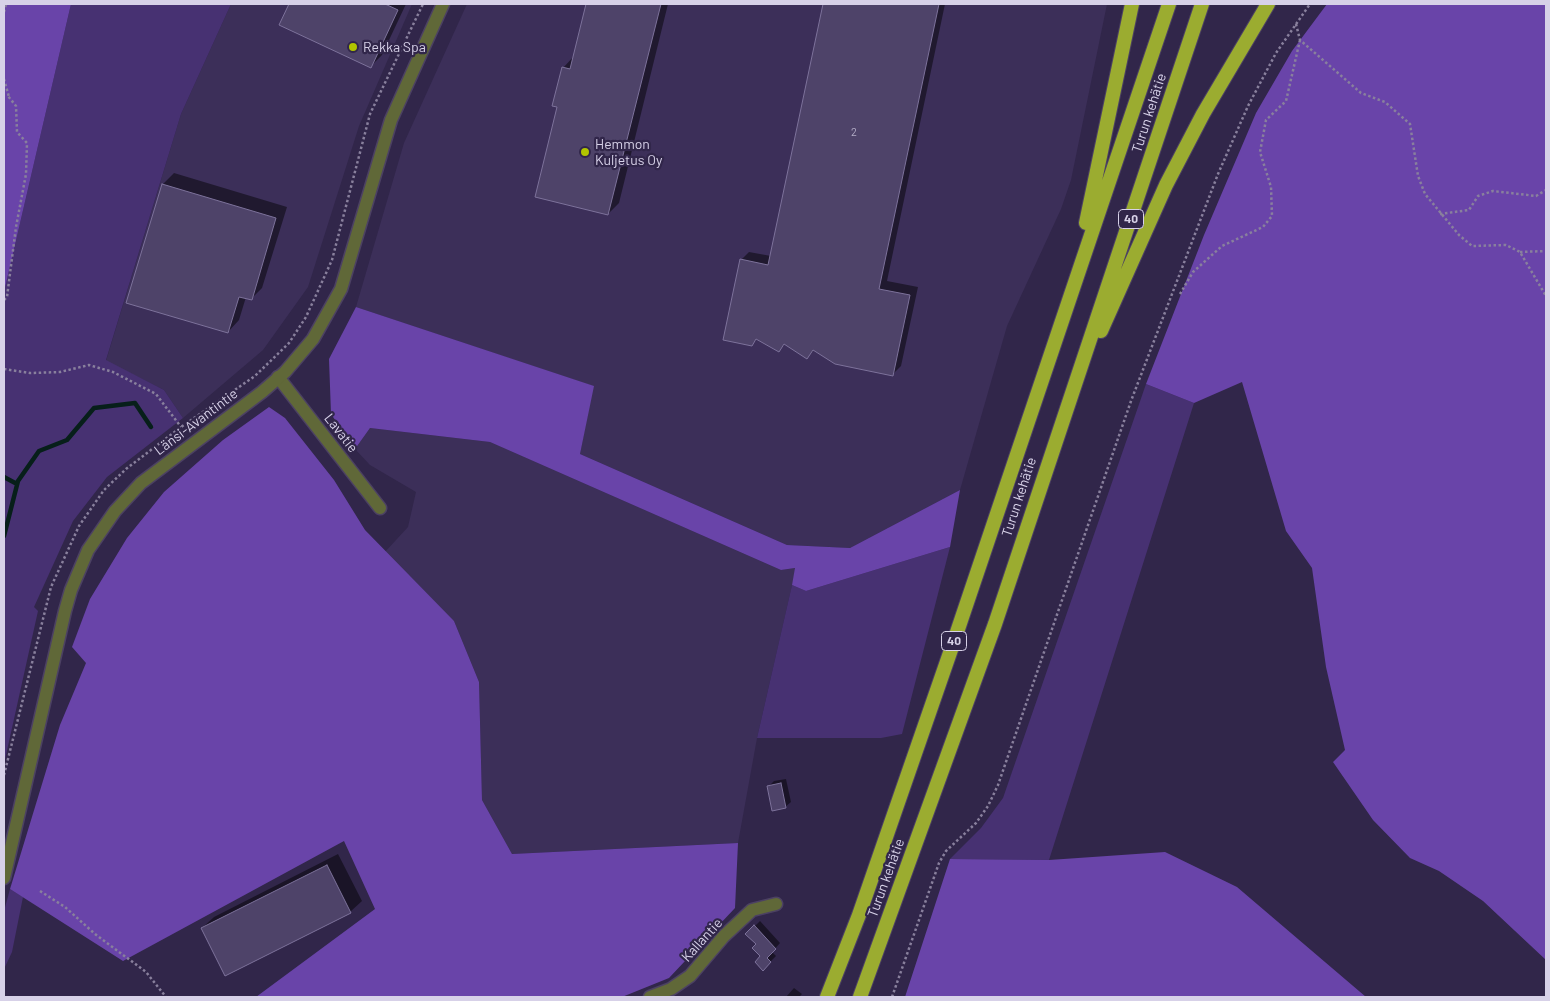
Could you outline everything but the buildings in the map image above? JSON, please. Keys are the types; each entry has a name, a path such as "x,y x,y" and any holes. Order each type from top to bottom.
{"highway":[{"path":"1074,282 1132,4"},
{"name":"Turun kehätie","path":"827,997 859,915 953,644 1169,4"},
{"name":"Turun kehätie","path":"860,997 995,624 1202,4"},
{"path":"1058,433 1166,185 1203,114 1268,4"}],"street":[{"name":"Länsi-Avantintie","path":"4,878 64,611 88,550 115,511 141,483 278,377 313,338 341,289 391,120 443,4"},
{"name":"Lavatie","path":"278,377 380,508"},
{"name":"Kallantie","path":"650,997 671,989 690,976 724,936 752,910 776,904"}],"path":[{"path":"4,12 6,4"},
{"path":"370,114 423,4"},
{"path":"892,997 939,863 946,851 976,823 988,806 998,784 1131,401 1218,174 1248,106 1276,53 1310,4"},
{"path":"1180,294 1193,272 1222,246 1263,227 1272,216 1271,187 1260,152 1266,120 1286,101 1300,40 1296,24"},
{"path":"1300,40 1361,93 1385,102 1410,124 1418,176 1425,194 1439,214 1459,235 1472,246 1506,245 1520,252 1546,251"},
{"path":"4,79 8,96 16,106 16,132 27,143 27,151 26,174 16,227 7,297 4,300"},
{"path":"1439,214 1469,210 1478,196 1493,191 1536,196 1546,190"},
{"path":"1520,252 1546,296"},
{"path":"4,369 30,373 60,372 89,365 113,372 156,394 181,427"},
{"path":"40,891 65,907 95,934 146,972 166,997"}],"shaded area":[{"path":"4,4 71,4 4,292"},
{"path":"71,4 231,4 181,114 106,360 164,390 183,418 107,477 73,521 34,607 38,611 4,764 4,292"},
{"path":"231,4 412,4 359,126 308,287 263,350 183,418 164,390 106,361 181,114"},
{"path":"467,4 1107,4 1071,180 1061,209 1007,326 960,490 850,548 787,545 580,454 593,386 356,307 404,143"},
{"path":"1327,4 1546,4 1546,960 1483,901 1439,871 1410,858 1373,820 1333,762 1345,750 1326,667 1312,568 1286,531 1242,382 1194,403 1146,384 1204,235 1256,113 1292,51"},
{"path":"356,307 594,386 580,454 787,545 850,548 960,490 950,547 806,591 792,585 795,568 781,570 490,442 370,428 355,449 331,414 329,359"},
{"path":"1146,384 1194,403 1049,860 950,859 981,828 1003,798"},
{"path":"269,407 285,418 334,480 365,530 454,621 479,682 482,800 512,854 738,843 735,908 669,978 622,997 256,997 375,909 344,841 123,961 10,889 60,725 86,663 72,647 90,599 127,538 164,492 223,440"},
{"path":"370,428 490,442 781,570 796,568 757,738 738,843 512,854 482,800 479,682 454,621 385,552 408,527 416,492 370,465 355,449"},
{"path":"950,547 902,734 881,738 757,738 792,585 806,591"},
{"path":"1165,852 1237,887 1366,997 905,997 950,859 1049,860"},
{"path":"10,889 23,897 12,952 4,969 4,911"}],"waterway":[{"path":"4,536 18,481 39,451 67,440 94,408 135,403 151,427"},
{"path":"4,477 17,484"}],"place":[{"name":"Rekka Spa","path":"353,47"},
{"name":"Hemmon Kuljetus Oy","path":"585,152"}]}
